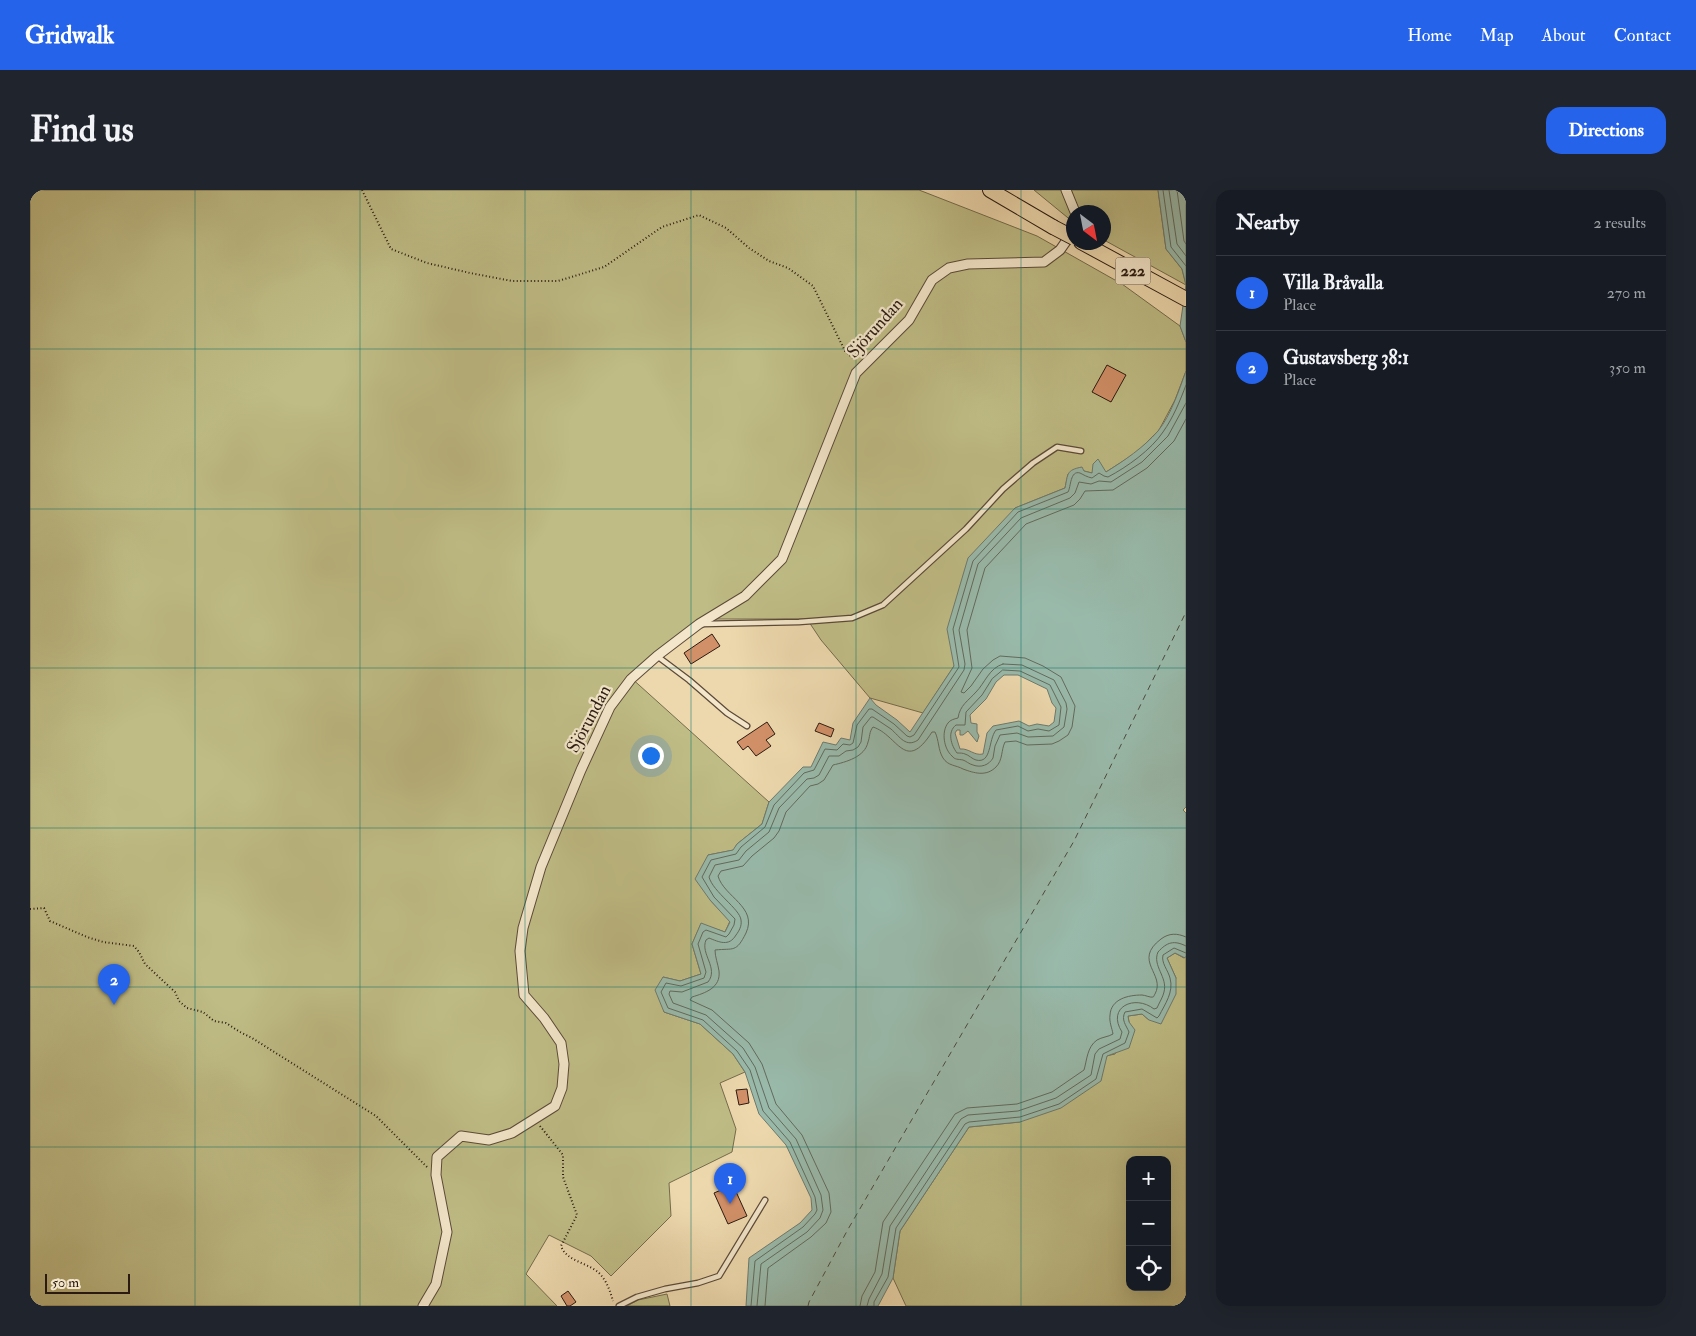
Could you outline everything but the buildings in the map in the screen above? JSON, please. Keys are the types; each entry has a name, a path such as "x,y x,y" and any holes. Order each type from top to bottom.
{"main road":[{"path":"990,190 1066,234"},
{"name":"222","path":"1096,250 1186,299"}],"street":[{"path":"1066,190 1072,205"},
{"name":"Sjörundan","path":"423,1306 436,1284 447,1232 436,1175 437,1157 461,1136 489,1140 512,1134 555,1106 562,1088 564,1064 561,1043 544,1018 524,995 520,951 523,928 541,867 610,706 630,679 699,624 745,596 782,559 856,372 909,320 932,280 949,268 977,263 1044,262 1060,250 1066,241"}],"lane":[{"path":"699,624 799,622 852,618 883,605 966,529 1004,489 1033,463 1057,447 1080,451"},
{"path":"657,656 689,680 727,713 746,726"},
{"path":"620,1306 637,1297 665,1289 698,1283 718,1276 766,1200"}],"path":[{"path":"362,190 391,249 427,263 512,281 558,281 604,267 662,228 699,215 726,228 749,248 769,261 788,268 813,286 845,351 862,366"},
{"path":"30,910 44,908 50,921 87,937 103,942 134,946 146,964 175,992 179,1001 187,1008 204,1012 214,1021 226,1023 376,1116 436,1175"},
{"path":"534,1118 563,1155 563,1177 577,1215 561,1246 563,1252 598,1272 606,1282 615,1306"}],"shaded area":[{"path":"30,190 919,190 1037,236 1122,284 1180,326 1186,342 1186,371 1175,400 1159,430 1136,453 1106,472 1092,473 1084,471 1068,474 1065,488 1015,508 954,666 923,713 870,698 821,640 807,619 701,619 629,676 769,802 762,824 737,844 734,850 708,855 710,900 730,921 725,932 701,924 692,944 701,974 680,981 663,977 664,1012 700,1024 733,1054 745,1072 720,1083 736,1129 732,1152 669,1183 671,1216 611,1276 591,1256 549,1235 526,1274 557,1306 30,1306"},
{"path":"1034,190 1158,190 1166,249 1182,269 1186,285 1111,244 1111,205 1066,205 1066,216"},
{"path":"1175,953 1184,958 1186,956 1186,1306 906,1306 893,1278 900,1231 969,1127 1020,1122 1106,1056 1115,1054 1129,1022 1128,1016 1142,1014 1149,1020 1176,978 1167,958"},
{"path":"667,1294 670,1306 627,1306 638,1300"}],"water":[{"path":"1158,190 1186,190 1186,285 1182,269 1166,249"},
{"path":"1186,285 1186,342 1180,326"},
{"path":"1186,371 1186,807 1183,810 1186,813 1186,956 1185,958 1175,953 1167,958 1176,978 1176,994 1161,1024 1149,1020 1142,1014 1128,1016 1129,1022 1135,1030 1129,1048 1107,1056 1101,1081 1061,1108 1020,1122 969,1127 900,1231 893,1278 878,1306 746,1306 749,1258 800,1223 812,1210 811,1198 786,1145 759,1114 745,1072 733,1054 700,1024 664,1012 655,990 663,977 680,981 701,974 692,944 701,923 725,932 730,922 710,900 695,879 708,855 733,850 737,844 762,824 769,802 803,767 811,767 823,742 836,745 841,738 850,740 853,723 870,698 910,732 954,666 947,629 968,558 1015,508 1065,488 1070,471 1082,467 1084,471 1092,473 1093,464 1098,459 1106,472 1140,448 1163,425","holes":["1004,675 1018,675 1047,689 1056,708 1054,722 1049,726 1037,724 1029,726 1019,721 993,726 987,733 983,754 960,749 955,733 957,730 960,730 960,735 968,731 977,742 979,736 977,724 971,723 970,715 986,699 996,682"]}],"ferry route":[{"path":"808,1306 847,1231 1074,841 1186,612"}],"place":[{"name":"Gustavsberg 38:1","path":"114,1005"},
{"name":"Villa Bråvalla","path":"730,1204"}]}
